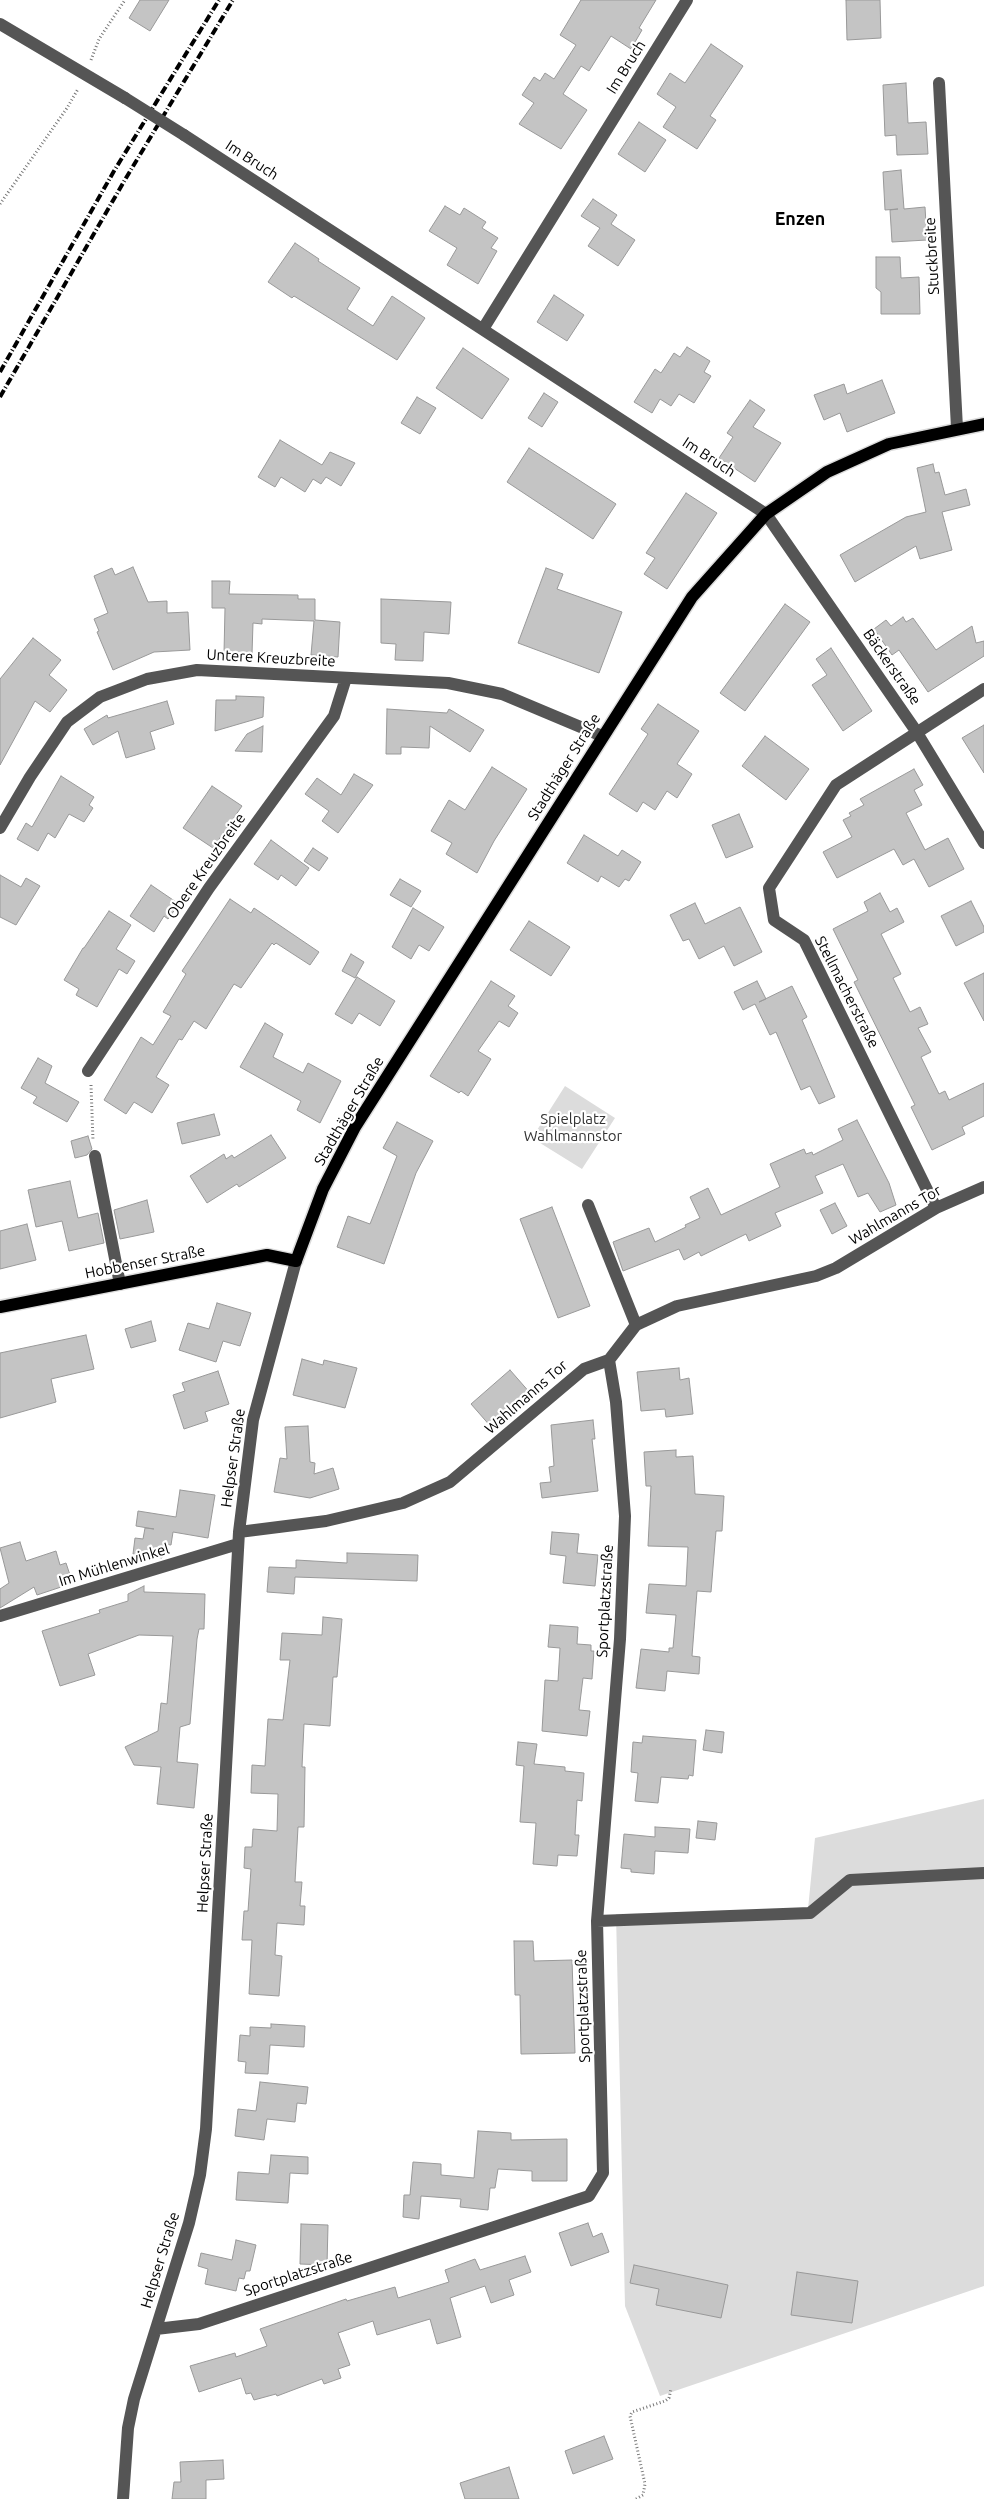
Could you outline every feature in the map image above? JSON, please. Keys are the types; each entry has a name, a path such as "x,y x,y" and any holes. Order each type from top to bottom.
{"main road":[{"name":"Stadthäger Straße","path":"296,1261 323,1190 355,1127 692,597 766,514 827,472 889,444 957,428 984,424"},
{"name":"Hobbenser Straße","path":"0,1307 267,1255 296,1261"}],"street":[{"name":"Im Bruch","path":"483,329 687,0"},
{"name":"Im Bruch","path":"0,24 125,98 766,514"},
{"name":"Stuckbreite","path":"939,83 957,428"},
{"name":"Bäckerstraße","path":"766,514 916,731 984,843"},
{"name":"Untere Kreuzbreite","path":"0,828 30,777 67,722 100,696 147,679 197,670 448,683 502,694 602,736"},
{"name":"Obere Kreuzbreite","path":"88,1071 209,888 334,716 346,678"},
{"name":"Stellmacherstraße","path":"936,1208 804,940 774,920 768,888 836,785 916,731 984,689"},
{"path":"95,1156 120,1284"},
{"name":"Wahlmanns Tor","path":"239,1538 326,1521 403,1503 450,1482 584,1368 609,1360 636,1325 677,1306 816,1276 836,1268 936,1208 984,1187"},
{"path":"588,1205 636,1325"},
{"name":"Helpser Straße","path":"123,2499 124,2462 134,2399 189,2223 200,2175 206,2129 239,1538 252,1420 296,1261"},
{"name":"Sportplatzstraße","path":"156,2329 199,2324 589,2196 603,2173 597,1921 620,1639 625,1516 616,1402 609,1360"},
{"name":"Im Mühlenwinkel","path":"0,1616 239,1538"},
{"path":"597,1921 810,1913 850,1880 984,1873"}],"path":[{"path":"0,204 67,108 85,75 99,39 124,0"},
{"path":"88,1071 91,1133 95,1156"},
{"path":"636,2499 644,2495 645,2484 630,2416 632,2412 665,2401 669,2398 671,2389"}],"green space":[{"name":"Spielplatz Wahlmannstor","path":"565,1086 615,1118 582,1169 532,1138"},
{"path":"984,1799 984,2286 660,2396 625,2306 616,1914 808,1909 815,1838"}],"building":[{"path":"140,0 169,0 150,31 129,18"},
{"path":"581,0 656,0 639,28 642,30 631,49 611,36 589,71 581,66 563,94 587,110 561,149 519,124 534,103 522,95 534,77 540,81 545,73 554,79 576,45 560,35"},
{"path":"846,0 880,0 881,38 847,40"},
{"path":"711,44 743,66 710,116 716,120 697,149 663,127 676,107 657,94 670,73 685,83"},
{"path":"906,83 908,123 926,122 928,154 897,155 896,135 885,136 883,85"},
{"path":"639,122 666,140 645,172 618,154"},
{"path":"901,170 904,209 925,207 927,240 892,242 890,210 898,209 885,210 883,172"},
{"path":"593,199 617,215 611,224 635,240 618,266 588,246 600,228 581,216"},
{"path":"445,206 460,215 464,208 486,222 482,228 498,238 491,248 497,251 478,284 447,265 457,248 429,231"},
{"path":"295,243 319,259 318,261 360,288 347,309 373,326 392,296 425,318 397,360 268,282"},
{"path":"876,257 900,257 901,278 919,277 920,314 881,314 881,292 876,288"},
{"path":"554,295 584,315 567,341 537,322"},
{"path":"687,347 710,361 704,372 711,376 694,403 679,394 671,406 660,399 652,413 634,402 655,369 661,373 674,353 680,357"},
{"path":"463,348 509,379 482,419 436,388"},
{"path":"882,380 895,413 847,432 840,413 824,420 814,395 844,384 847,394"},
{"path":"544,393 558,402 542,427 528,418"},
{"path":"417,397 436,408 420,434 401,423"},
{"path":"750,400 765,410 753,427 781,443 755,482 719,458 733,437 727,433"},
{"path":"280,440 322,465 330,452 355,463 341,486 326,477 321,484 313,479 305,492 281,477 275,487 258,477"},
{"path":"529,448 616,504 593,539 507,482"},
{"path":"933,464 935,473 939,472 945,495 966,489 970,505 942,512 952,550 920,559 916,546 855,582 840,555 906,517 926,512 917,468"},
{"path":"686,493 717,513 667,589 644,574 655,558 646,553"},
{"path":"133,567 148,602 167,601 167,613 188,612 190,650 154,652 113,670 97,632 99,631 94,619 108,613 94,576 112,568 115,575"},
{"path":"546,568 563,574 557,589 622,612 599,673 518,643"},
{"path":"212,581 230,581 229,594 298,595 298,599 315,599 315,620 340,622 338,657 311,655 314,621 262,619 262,624 253,623 252,654 224,653 225,608 212,608"},
{"path":"381,599 451,602 449,634 424,632 423,661 395,660 396,644 381,643"},
{"path":"785,604 810,622 745,711 720,693"},
{"path":"903,617 906,622 913,618 936,650 972,626 976,643 984,641 984,656 928,692 899,650 892,655 874,629 886,620 891,626"},
{"path":"33,638 61,660 49,675 67,690 50,712 35,701 0,765 0,679"},
{"path":"831,648 872,711 843,731 812,685 827,675 816,659"},
{"path":"236,696 264,697 263,717 215,731 216,700 236,700"},
{"path":"167,701 174,724 150,732 155,749 126,758 118,731 93,745 84,729 107,715 108,718"},
{"path":"658,704 699,731 677,764 692,774 677,798 667,791 655,810 643,802 637,812 609,794 648,734 641,729"},
{"path":"387,709 447,713 449,709 484,730 470,752 430,726 429,748 401,747 401,754 386,754"},
{"path":"984,725 984,773 962,738"},
{"path":"263,726 262,752 235,751 247,734"},
{"path":"765,736 809,769 786,800 742,766"},
{"path":"492,767 527,789 494,841 477,873 446,854 452,843 431,831 449,800 465,810"},
{"path":"914,769 923,785 914,790 922,805 906,813 925,850 948,838 964,869 929,887 914,859 903,865 894,849 837,878 823,852 852,837 843,820 851,816 849,813 864,805 860,799"},
{"path":"354,774 373,785 338,833 322,821 329,811 305,794 317,778 341,795"},
{"path":"61,776 94,797 89,805 93,808 84,822 69,814 55,838 48,833 38,851 17,839 26,823 32,827"},
{"path":"212,786 242,806 213,848 183,828"},
{"path":"739,814 753,847 726,858 712,825"},
{"path":"584,835 618,856 622,850 641,862 629,881 625,879 619,887 601,876 598,882 567,863"},
{"path":"271,840 309,868 296,886 281,875 278,880 254,864"},
{"path":"313,848 328,858 319,871 304,861"},
{"path":"0,875 21,887 26,878 40,886 16,925 0,917"},
{"path":"400,879 421,891 411,907 390,895"},
{"path":"151,885 179,904 168,919 164,916 154,932 130,916"},
{"path":"880,893 890,912 897,908 904,922 881,934 901,974 893,978 910,1012 920,1007 928,1024 918,1028 931,1052 921,1057 939,1094 945,1091 949,1100 984,1083 984,1116 962,1127 965,1134 932,1150 911,1107 915,1105 854,982 858,980 833,929 868,911 864,902"},
{"path":"230,899 251,913 254,908 319,952 310,965 276,943 274,945 272,943 241,988 234,984 206,1029 194,1021 182,1040 179,1039 156,1077 169,1085 152,1113 134,1102 126,1114 104,1100 141,1037 153,1045 171,1016 163,1012 186,974 182,971"},
{"path":"971,901 984,927 984,932 956,946 941,916"},
{"path":"695,903 705,924 740,907 762,952 734,966 724,946 699,959 689,939 683,941 670,915"},
{"path":"413,908 444,927 429,951 419,945 411,959 392,947"},
{"path":"109,911 131,925 116,949 135,961 127,974 119,969 97,1007 76,995 79,989 64,980 83,948"},
{"path":"529,921 570,947 551,976 510,950"},
{"path":"351,954 364,962 355,978 342,971"},
{"path":"984,973 984,1021 964,983"},
{"path":"357,977 395,1001 380,1026 359,1013 352,1024 335,1014"},
{"path":"491,981 515,996 508,1006 518,1013 509,1027 499,1021 478,1051 491,1059 468,1096 461,1091 459,1093 430,1076"},
{"path":"757,981 766,999 792,986 807,1017 802,1020 835,1097 819,1104 810,1086 801,1090 776,1032 770,1035 755,1004 743,1010 734,992"},
{"path":"265,1023 283,1034 273,1057 303,1073 308,1063 341,1081 320,1123 297,1110 301,1101 240,1067"},
{"path":"38,1058 52,1066 45,1083 79,1102 67,1122 33,1103 37,1097 21,1088"},
{"path":"214,1114 220,1135 182,1144 177,1123"},
{"path":"857,1120 889,1183 896,1205 880,1212 868,1193 858,1197 843,1164 815,1176 823,1193 775,1213 781,1226 749,1241 746,1234 701,1256 699,1252 684,1260 679,1249 623,1271 613,1242 649,1228 655,1242 686,1227 685,1225 700,1218 690,1197 708,1188 721,1215 780,1187 770,1164 804,1149 806,1154 812,1152 813,1155 843,1140 838,1129"},
{"path":"397,1122 433,1141 416,1173 384,1264 337,1247 348,1216 370,1224 397,1156 383,1148"},
{"path":"271,1135 286,1158 239,1187 237,1184 207,1203 190,1176 224,1154 226,1159 232,1155 234,1158"},
{"path":"88,1136 92,1149 87,1155 75,1158 71,1141"},
{"path":"70,1181 78,1218 98,1213 104,1243 69,1251 62,1221 36,1227 28,1190"},
{"path":"147,1200 154,1232 120,1239 114,1210"},
{"path":"835,1203 847,1226 832,1234 820,1210"},
{"path":"552,1207 590,1306 558,1318 520,1219"},
{"path":"27,1224 36,1260 0,1269 0,1231"},
{"path":"217,1303 251,1313 240,1346 223,1341 216,1362 179,1350 188,1323 209,1329"},
{"path":"151,1321 156,1341 131,1348 125,1329"},
{"path":"86,1335 94,1369 51,1379 56,1402 0,1418 0,1353"},
{"path":"302,1359 323,1365 324,1360 357,1368 345,1408 293,1395"},
{"path":"679,1368 680,1380 689,1378 693,1414 666,1417 665,1409 641,1411 637,1372"},
{"path":"510,1370 531,1394 492,1428 471,1404"},
{"path":"218,1371 229,1404 205,1412 208,1421 184,1429 173,1395 185,1391 182,1383"},
{"path":"593,1420 595,1439 592,1439 598,1491 542,1498 540,1483 551,1482 549,1467 554,1466 551,1425"},
{"path":"308,1426 310,1462 315,1463 314,1474 333,1468 339,1489 310,1498 274,1492 280,1458 287,1459 285,1427"},
{"path":"676,1450 676,1457 693,1456 695,1494 724,1496 722,1531 716,1531 711,1592 697,1591 692,1656 700,1657 699,1674 667,1671 665,1691 636,1688 641,1649 669,1652 669,1648 673,1648 676,1615 646,1613 649,1584 686,1586 688,1547 648,1546 651,1486 646,1486 644,1452"},
{"path":"180,1490 215,1495 208,1538 173,1532 171,1545 164,1544 162,1558 133,1554 135,1538 143,1539 145,1528 154,1529 136,1526 138,1511 176,1517"},
{"path":"552,1532 579,1534 577,1553 598,1555 595,1586 563,1583 566,1556 550,1554"},
{"path":"20,1542 26,1561 56,1551 60,1565 66,1563 72,1581 66,1583 67,1585 37,1595 34,1587 0,1608 0,1589 9,1583 0,1548"},
{"path":"347,1553 418,1555 417,1581 295,1577 294,1594 267,1592 269,1567 296,1568 296,1560 347,1563"},
{"path":"144,1586 144,1592 205,1594 204,1629 199,1629 197,1639 190,1724 180,1727 177,1762 198,1764 194,1808 157,1804 161,1767 134,1765 125,1747 158,1731 161,1703 167,1704 173,1636 139,1635 88,1654 95,1675 60,1686 42,1631 100,1613 99,1610 128,1601 128,1594"},
{"path":"323,1617 342,1619 337,1677 333,1677 330,1726 304,1724 302,1767 305,1767 304,1827 298,1827 295,1882 302,1882 300,1906 305,1906 304,1925 277,1923 275,1955 282,1956 279,1996 249,1994 252,1940 242,1940 244,1911 248,1911 251,1869 244,1868 245,1847 252,1847 253,1829 277,1831 278,1794 251,1793 252,1765 265,1766 268,1719 283,1720 290,1660 280,1660 282,1633 322,1635"},
{"path":"550,1625 578,1627 577,1644 591,1645 591,1651 594,1651 592,1679 583,1678 579,1710 590,1711 587,1736 542,1731 545,1680 558,1681 560,1648 548,1647"},
{"path":"706,1730 724,1732 722,1753 703,1750"},
{"path":"643,1736 696,1740 693,1776 689,1775 688,1779 661,1777 658,1803 635,1801 638,1773 631,1772 633,1742 642,1743"},
{"path":"518,1742 537,1744 534,1764 565,1767 565,1771 584,1773 582,1801 577,1800 575,1835 579,1835 577,1856 558,1855 557,1866 533,1864 536,1823 520,1822 524,1766 516,1765"},
{"path":"698,1821 717,1823 715,1840 696,1838"},
{"path":"655,1827 690,1829 688,1853 655,1851 654,1874 631,1872 631,1869 621,1868 624,1834 655,1837"},
{"path":"514,1941 533,1941 534,1961 572,1960 575,2053 521,2054 520,1995 515,1995"},
{"path":"271,2024 305,2026 304,2047 270,2045 268,2074 245,2073 246,2062 238,2061 240,2035 250,2036 250,2027 271,2028"},
{"path":"260,2082 308,2087 306,2104 297,2103 295,2122 267,2119 264,2140 235,2136 238,2109 256,2111"},
{"path":"478,2131 511,2133 511,2140 567,2139 567,2181 532,2181 532,2171 498,2169 495,2188 490,2188 488,2210 460,2207 461,2199 421,2196 419,2219 403,2217 404,2195 410,2195 413,2162 441,2164 441,2175 474,2178"},
{"path":"271,2155 308,2157 308,2174 290,2173 288,2203 236,2200 238,2172 269,2174"},
{"path":"588,2223 593,2237 602,2233 609,2252 571,2266 559,2233"},
{"path":"301,2224 328,2225 327,2265 300,2264"},
{"path":"236,2240 256,2245 250,2271 246,2271 244,2279 239,2278 236,2291 205,2284 208,2269 198,2266 201,2253 232,2260"},
{"path":"525,2256 531,2272 509,2280 514,2295 491,2303 485,2286 450,2298 461,2337 437,2344 430,2319 377,2335 373,2321 338,2333 350,2365 338,2369 341,2378 324,2384 322,2379 277,2396 276,2394 254,2400 251,2393 246,2394 241,2378 199,2392 190,2366 235,2353 236,2357 267,2346 260,2329 346,2299 347,2301 395,2287 398,2298 449,2282 445,2270 475,2259 480,2270"},
{"path":"634,2265 728,2285 721,2318 656,2305 659,2289 630,2283"},
{"path":"797,2272 858,2281 852,2323 791,2315"},
{"path":"604,2436 613,2459 573,2474 565,2451"},
{"path":"223,2460 224,2479 206,2480 206,2499 172,2499 174,2482 181,2482 180,2462"},
{"path":"509,2467 519,2499 465,2499 460,2483"}],"railway":[{"path":"0,372 114,171 219,0"},
{"path":"0,397 126,178 233,0"}],"district":[{"name":"Enzen","path":"800,219"}]}
